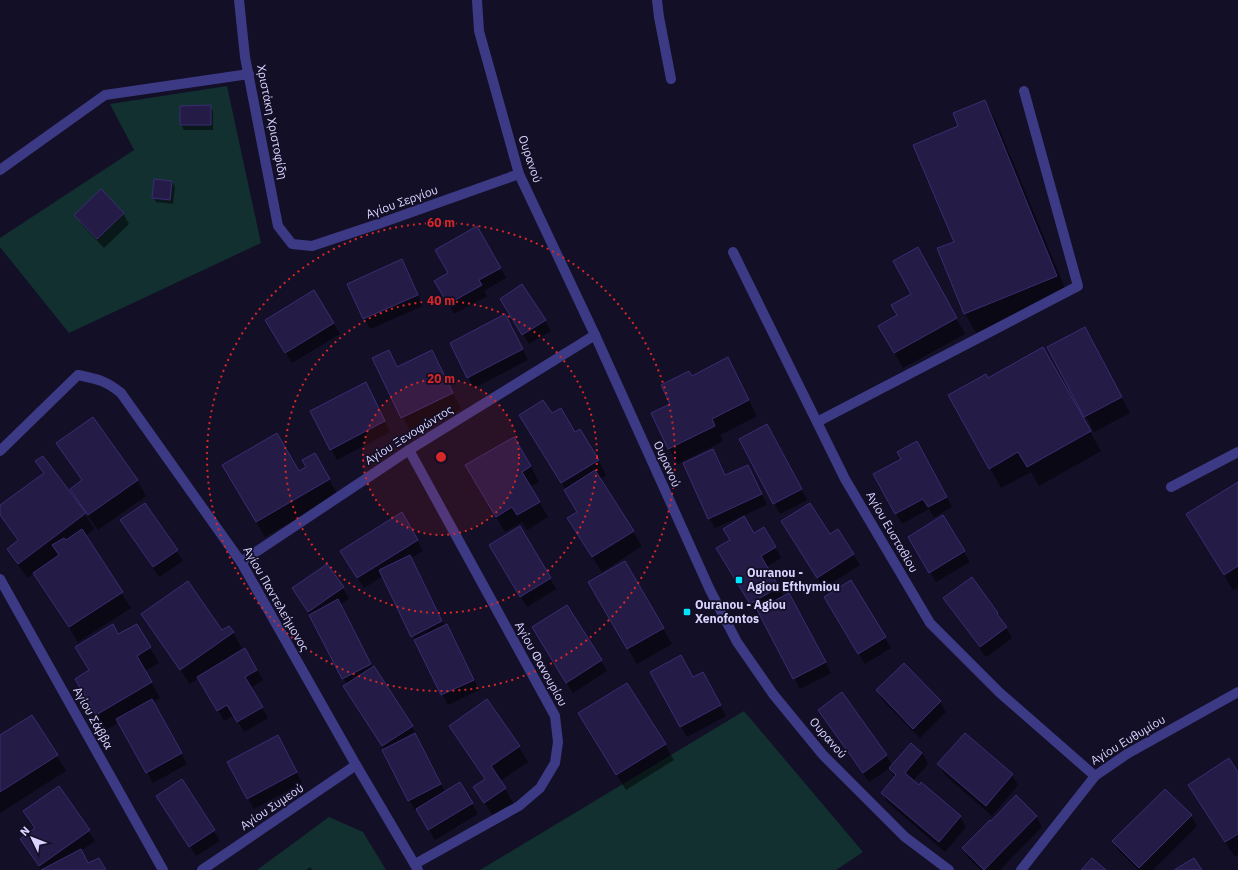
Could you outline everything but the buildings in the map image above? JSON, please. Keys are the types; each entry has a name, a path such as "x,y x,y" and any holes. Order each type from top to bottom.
{"street":[{"name":"Χριστάκη Χριστοφίδη","path":"239,0 246,57 278,226 292,244"},
{"name":"Ουρανού","path":"477,0 479,31 518,174 595,335 710,590 737,642 773,694 823,755 906,837 949,870"},
{"path":"657,0 671,78"},
{"path":"0,170 105,95 249,74"},
{"path":"817,422 1078,286 1024,91"},
{"name":"Αγίου Σεργίου","path":"292,244 312,246 381,224 518,174"},
{"name":"Αγίου Ευσταθίου","path":"734,252 845,479 930,623 1000,693 1095,776"},
{"name":"Αγίου Ξενοφώντος","path":"241,562 408,450 595,335"},
{"name":"Αγίου Παντελεήμονος","path":"0,451 78,375 109,383 121,393 241,562 356,765 416,867"},
{"name":"Αγίου Φανουρίου","path":"408,450 555,716 558,742 555,763 540,788 519,806 416,867"},
{"path":"1171,487 1238,452"},
{"name":"Αγίου Σάββα","path":"0,579 163,870"},
{"name":"Αγίου Ευθυμίου","path":"1021,870 1095,776 1127,754 1238,692"},
{"name":"Αγίου Συμεού","path":"202,870 356,765"}],"green space":[{"path":"227,86 261,243 69,333 0,247 0,238 134,150 110,104"},
{"path":"744,711 863,852 836,870 480,870"},
{"path":"329,817 363,832 386,870 257,870"}],"place":[{"name":"Ouranou - Agiou Efthymiou","path":"739,580"},
{"name":"Ouranou - Agiou Xenofontos","path":"687,612"}]}
